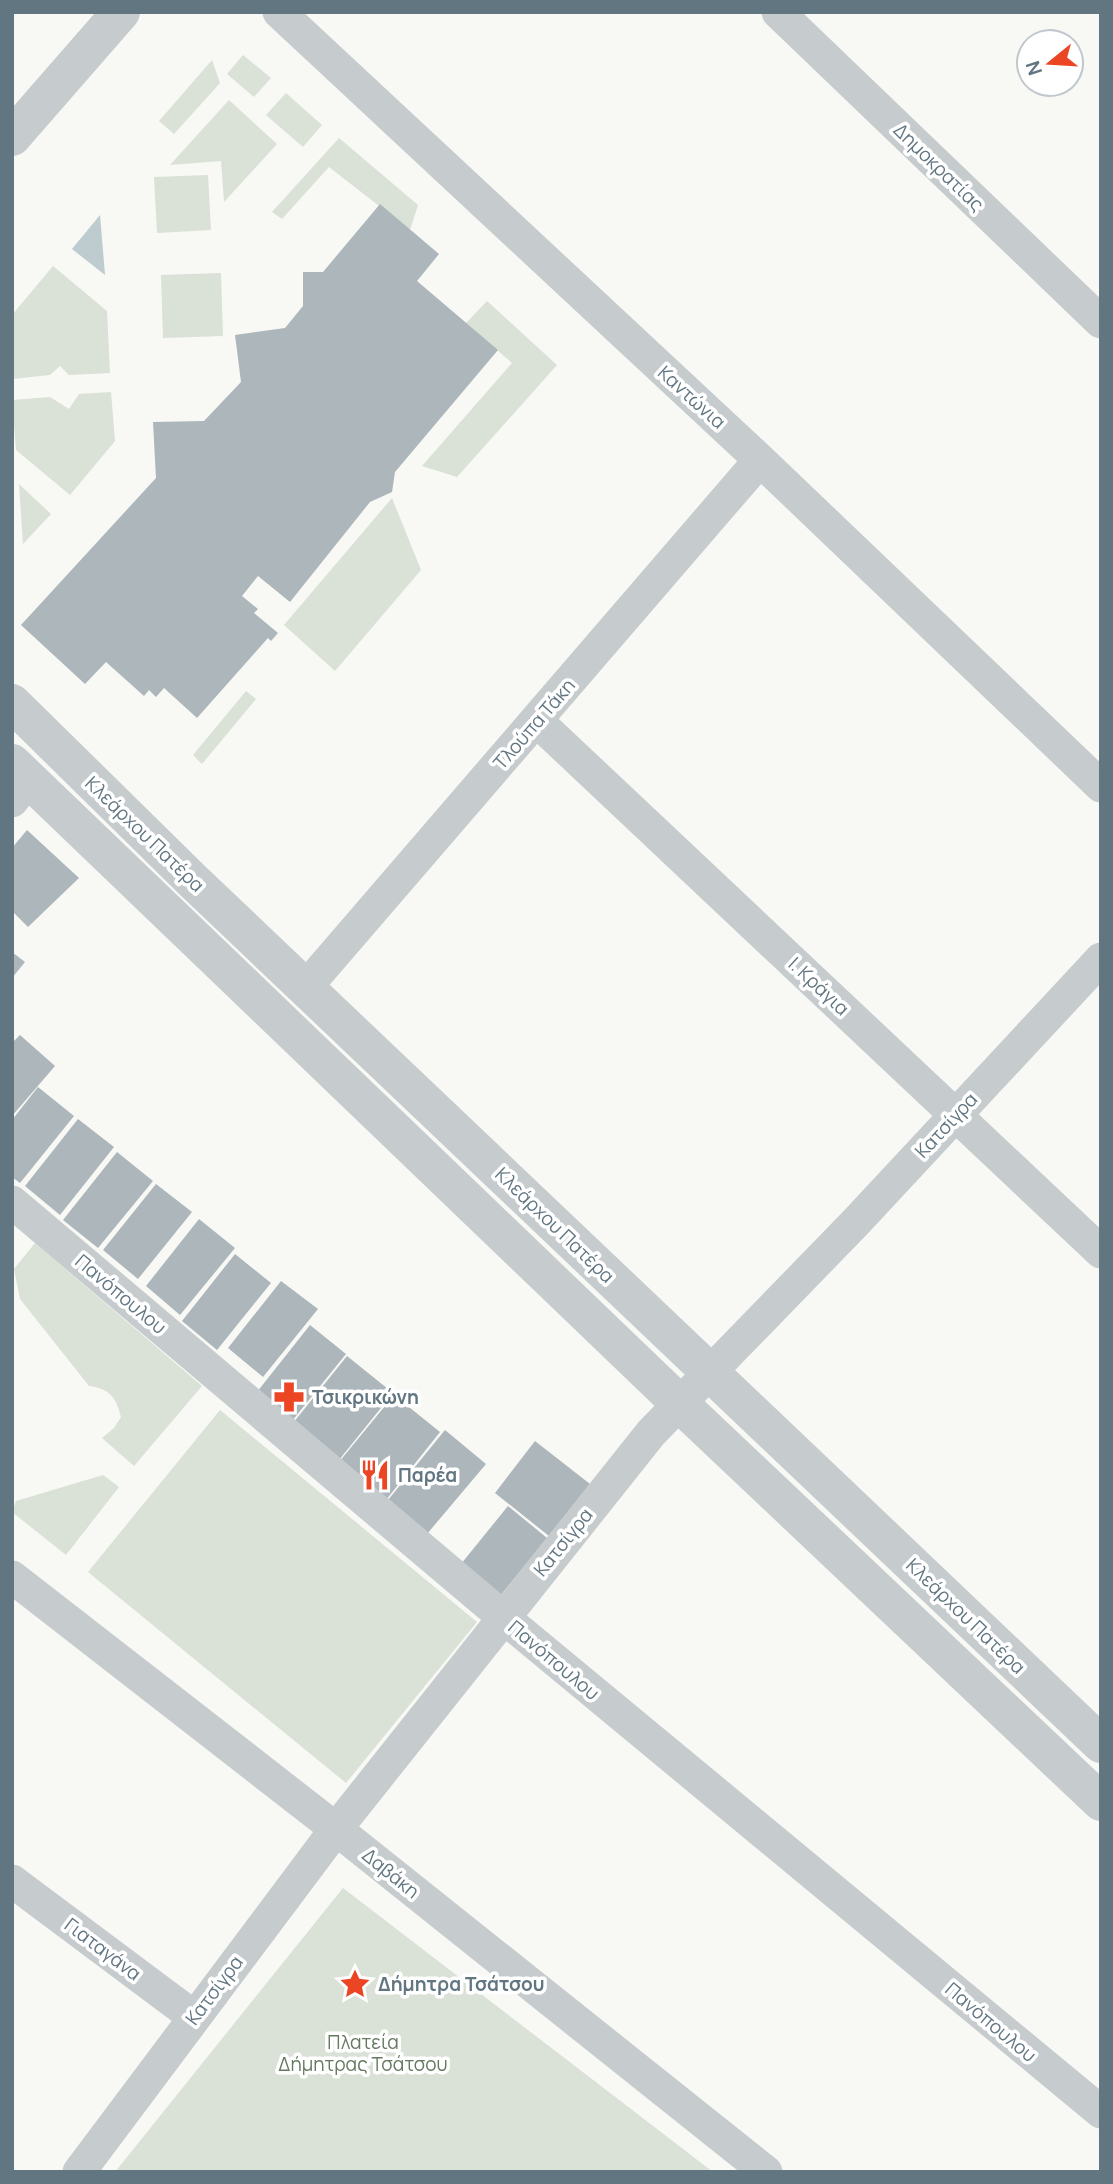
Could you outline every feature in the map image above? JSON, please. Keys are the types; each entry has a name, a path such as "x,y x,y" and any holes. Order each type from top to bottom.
{"street":[{"path":"12,137 121,12"},
{"name":"Καντώνια","path":"279,12 760,460 1101,786"},
{"name":"Δημοκρατίας","path":"778,12 1101,322"},
{"name":"Τλούπα Τάκη","path":"306,987 760,460"},
{"name":"Κλεάρχου Πατέρα","path":"12,704 192,880 1101,1744"},
{"name":"Ι. Κράγια","path":"537,721 1101,1252"},
{"path":"18,781 1101,1802"},
{"name":"Κατσίγρα","path":"79,2172 336,1829 651,1433 856,1222 1101,959"},
{"name":"Πανόπουλου","path":"12,1202 503,1617 1101,2112"},
{"name":"Δαβάκη","path":"12,1577 336,1829 766,2172"},
{"name":"Γιαταγάνα","path":"12,1881 194,2017"}],"green space":[{"path":"243,55 271,78 254,97 227,74"},
{"path":"212,60 220,83 174,134 159,121"},
{"path":"286,93 322,125 303,147 266,115"},
{"path":"229,100 277,144 224,202 221,161 170,165"},
{"path":"339,138 418,205 410,230 329,167 282,219 272,212"},
{"path":"208,175 211,230 157,233 154,177"},
{"path":"53,266 107,311 110,373 69,375 60,366 50,375 12,379 12,315"},
{"path":"221,273 223,336 163,338 161,275"},
{"path":"487,301 557,365 457,477 422,466 512,363 466,323"},
{"path":"111,392 115,441 70,495 16,450 12,400 50,397 69,409 79,394"},
{"path":"19,484 51,514 23,544"},
{"path":"392,498 421,570 335,671 284,625"},
{"path":"246,691 256,699 202,764 193,755"},
{"path":"35,1243 202,1386 134,1466 102,1438 114,1428 121,1417 114,1399 102,1389 89,1386 20,1299 14,1269"},
{"path":"220,1410 477,1622 346,1783 88,1572"},
{"path":"103,1475 119,1487 66,1555 12,1512 16,1501"},
{"name":"Πλατεία Δήμητρας Τσάτσου","path":"343,1888 713,2172 115,2172"}],"shaded area":[{"path":"100,215 105,275 72,249"}],"building":[{"path":"380,204 439,254 417,281 498,350 395,472 392,492 370,502 290,602 258,576 242,596 258,609 254,613 278,633 271,641 268,638 197,718 164,688 156,697 149,690 144,696 106,662 85,684 21,625 156,478 153,422 204,421 241,382 235,335 285,328 303,306 303,272 323,272"},
{"path":"27,830 79,878 28,927 12,911 12,848"},
{"path":"12,952 25,962 12,978"},
{"path":"20,1035 55,1066 12,1116 12,1043"},
{"path":"38,1087 74,1116 20,1183 12,1177 12,1120"},
{"path":"78,1119 114,1147 60,1215 25,1186"},
{"path":"117,1152 153,1181 98,1248 63,1220"},
{"path":"156,1184 192,1212 138,1279 103,1250"},
{"path":"199,1219 235,1248 180,1315 146,1286"},
{"path":"235,1254 271,1283 217,1350 182,1321"},
{"path":"281,1281 318,1309 263,1377 228,1348"},
{"path":"310,1325 346,1354 292,1421 257,1392"},
{"path":"347,1356 393,1393 339,1460 293,1423"},
{"path":"394,1395 440,1432 386,1500 339,1462"},
{"path":"445,1430 486,1464 427,1534 388,1500"},
{"path":"535,1441 590,1484 549,1536 495,1493"},
{"path":"508,1506 547,1538 500,1596 461,1564"}],"place":[{"name":"Τσικρικώνη","path":"289,1397"},
{"name":"Παρέα","path":"375,1475"},
{"name":"Δήμητρα Τσάτσου","path":"355,1984"}]}
